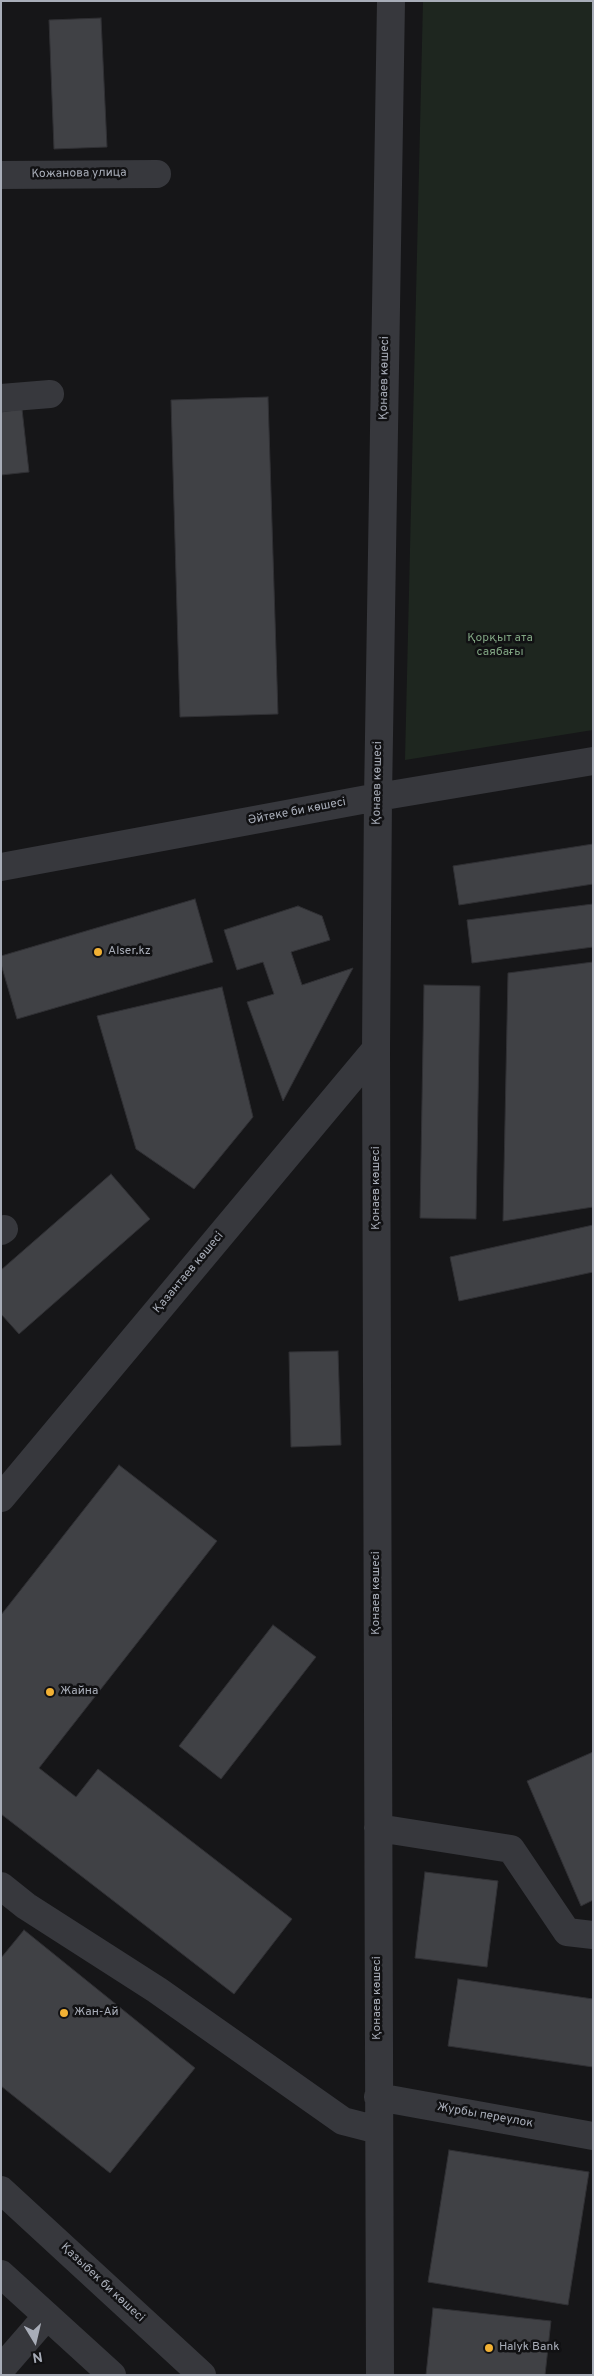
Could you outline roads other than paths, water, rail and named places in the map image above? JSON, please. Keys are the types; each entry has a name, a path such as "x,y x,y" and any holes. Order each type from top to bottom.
{"street":[{"name":"Қонаев көшесі","path":"380,2375 376,1049 378,797 391,1"},
{"name":"Кожанова улица","path":"1,175 157,174"},
{"path":"1,398 50,394"},
{"name":"Әйтеке би көшесі","path":"1,867 378,797 593,761"},
{"name":"Қазантаев көшесі","path":"1,1498 376,1049"},
{"path":"378,1828 510,1849 566,1932 593,1935"},
{"path":"1,1886 26,1906 157,1990 343,2122 378,2130"},
{"name":"Журбы переулок","path":"378,2097 593,2136"},
{"name":"Қазыбек би көшесі","path":"1,2190 202,2375"},
{"path":"1,2274 112,2375"},
{"path":"1,2369 47,2316"}],"place":[{"name":"Alser.kz","path":"98,952"},
{"name":"Жайна","path":"50,1692"},
{"name":"Жан-Ай","path":"64,2013"},
{"name":"Halyk Bank","path":"489,2348"}],"park label":[{"name":"Қорқыт ата саябағы","path":"500,646"}]}
